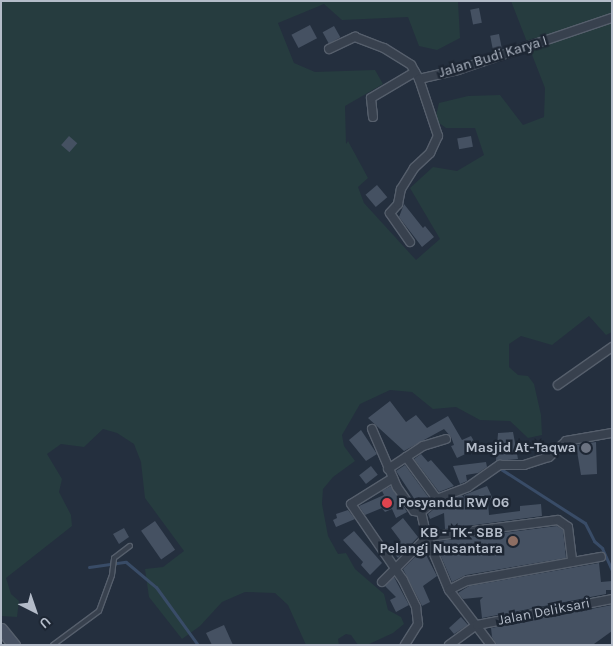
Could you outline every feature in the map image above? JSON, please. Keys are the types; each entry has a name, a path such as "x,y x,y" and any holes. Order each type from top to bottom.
{"main road":[{"path":"1,628 14,645"}],"street":[{"name":"Jalan Budi Karya I","path":"373,117 371,98 417,75 458,70 612,18"},
{"path":"329,49 355,37 384,48 411,65 417,75 438,136 430,153 414,168 401,189 398,204 390,213 410,242"},
{"path":"558,385 612,347"},
{"path":"372,429 388,469 410,507 422,512 437,500 493,471 500,465 524,465 549,457 570,440 612,432"},
{"path":"388,469 430,443 446,439"},
{"path":"406,457 437,500"},
{"path":"393,478 351,504 394,570 406,585 419,618 405,645"},
{"name":"Jalan Deliksari","path":"422,512 427,537 448,590 491,645"},
{"path":"382,582 427,537 558,520 568,527 572,562"},
{"path":"448,590 467,581 601,557"},
{"name":"Jalan Deliksari","path":"449,645 477,625 612,599"}],"lane":[{"path":"53,645 99,611 114,558 130,546"}],"green space":[{"path":"1,1 458,1 460,38 437,50 419,46 408,17 342,20 324,4 278,23 294,63 315,72 375,70 383,84 345,106 346,144 348,141 368,178 358,187 364,203 416,260 440,239 410,188 433,167 457,171 484,155 475,128 446,128 435,120 439,103 468,96 500,95 523,125 544,117 545,88 511,1 612,1 612,332 606,335 589,316 552,345 521,336 509,344 509,367 518,375 528,376 534,384 541,415 542,435 528,438 510,421 480,420 456,407 433,409 412,392 390,390 360,404 342,435 344,446 355,461 333,477 323,489 322,504 328,536 338,554 346,553 355,569 384,594 388,610 401,617 404,624 393,633 367,645 358,645 351,635 346,634 338,639 339,645 306,645 288,605 275,593 245,592 222,602 200,626 182,639 149,597 145,569 163,567 184,551 145,498 141,462 134,444 117,433 103,429 84,447 61,444 47,454 62,479 59,492 71,515 72,526 6,578 11,594 19,601 17,617 1,616"}],"building":[{"path":"479,8 482,23 473,24 470,10"},
{"path":"310,25 317,38 299,48 291,35"},
{"path":"334,26 340,37 329,44 323,32"},
{"path":"499,34 502,49 493,50 490,36"},
{"path":"69,136 77,143 69,152 61,145"},
{"path":"471,136 473,147 459,149 457,138"},
{"path":"377,185 387,197 376,207 366,195"},
{"path":"404,204 423,228 425,226 434,237 422,247 399,217"},
{"path":"390,401 406,422 416,415 427,428 448,416 462,440 471,436 478,448 457,458 451,446 454,445 451,437 444,429 404,451 368,418"},
{"path":"361,430 377,454 366,461 349,440"},
{"path":"513,432 518,459 496,461 498,433"},
{"path":"596,442 597,474 581,475 576,445"},
{"path":"421,454 428,462 431,460 454,486 439,492 414,459"},
{"path":"486,462 487,467 478,473 466,475 467,481 460,484 453,466"},
{"path":"405,465 429,498 419,506 396,471"},
{"path":"371,466 378,475 366,484 359,475"},
{"path":"391,486 407,512 396,518 392,509 385,512 382,508 365,515 359,506 384,495 382,491"},
{"path":"487,486 493,499 488,501 489,515 520,511 520,506 541,504 542,516 445,529 444,513 430,519 428,514 440,504 462,495 465,499 464,495"},
{"path":"348,510 355,519 336,527 333,520 337,518 336,514"},
{"path":"403,518 418,537 398,558 390,549 400,540 391,528"},
{"path":"155,521 175,550 161,559 141,531"},
{"path":"557,526 563,530 566,558 466,575 452,582 439,552 439,541"},
{"path":"124,528 129,537 119,544 113,534"},
{"path":"354,531 382,563 370,575 361,565 363,562 343,540"},
{"path":"423,549 437,576 423,586 430,602 422,606 403,569"},
{"path":"599,563 601,582 612,581 612,590 606,590 606,594 482,618 480,600 483,597 463,599 458,593 469,586"},
{"path":"394,577 409,605 396,612 390,600 396,597 385,586"},
{"path":"612,605 612,631 594,644 497,645 492,637 491,628"},
{"path":"461,617 468,625 454,634 449,628"},
{"path":"224,625 233,645 212,645 206,633"}],"waterway":[{"path":"493,464 585,523 594,541 602,548 612,570"},
{"path":"89,567 126,562 156,587 198,645"}],"place":[{"name":"Masjid At-Taqwa","path":"586,448"},
{"name":"Posyandu RW 06","path":"387,503"},
{"name":"KB - TK- SBB Pelangi Nusantara","path":"513,541"}]}
